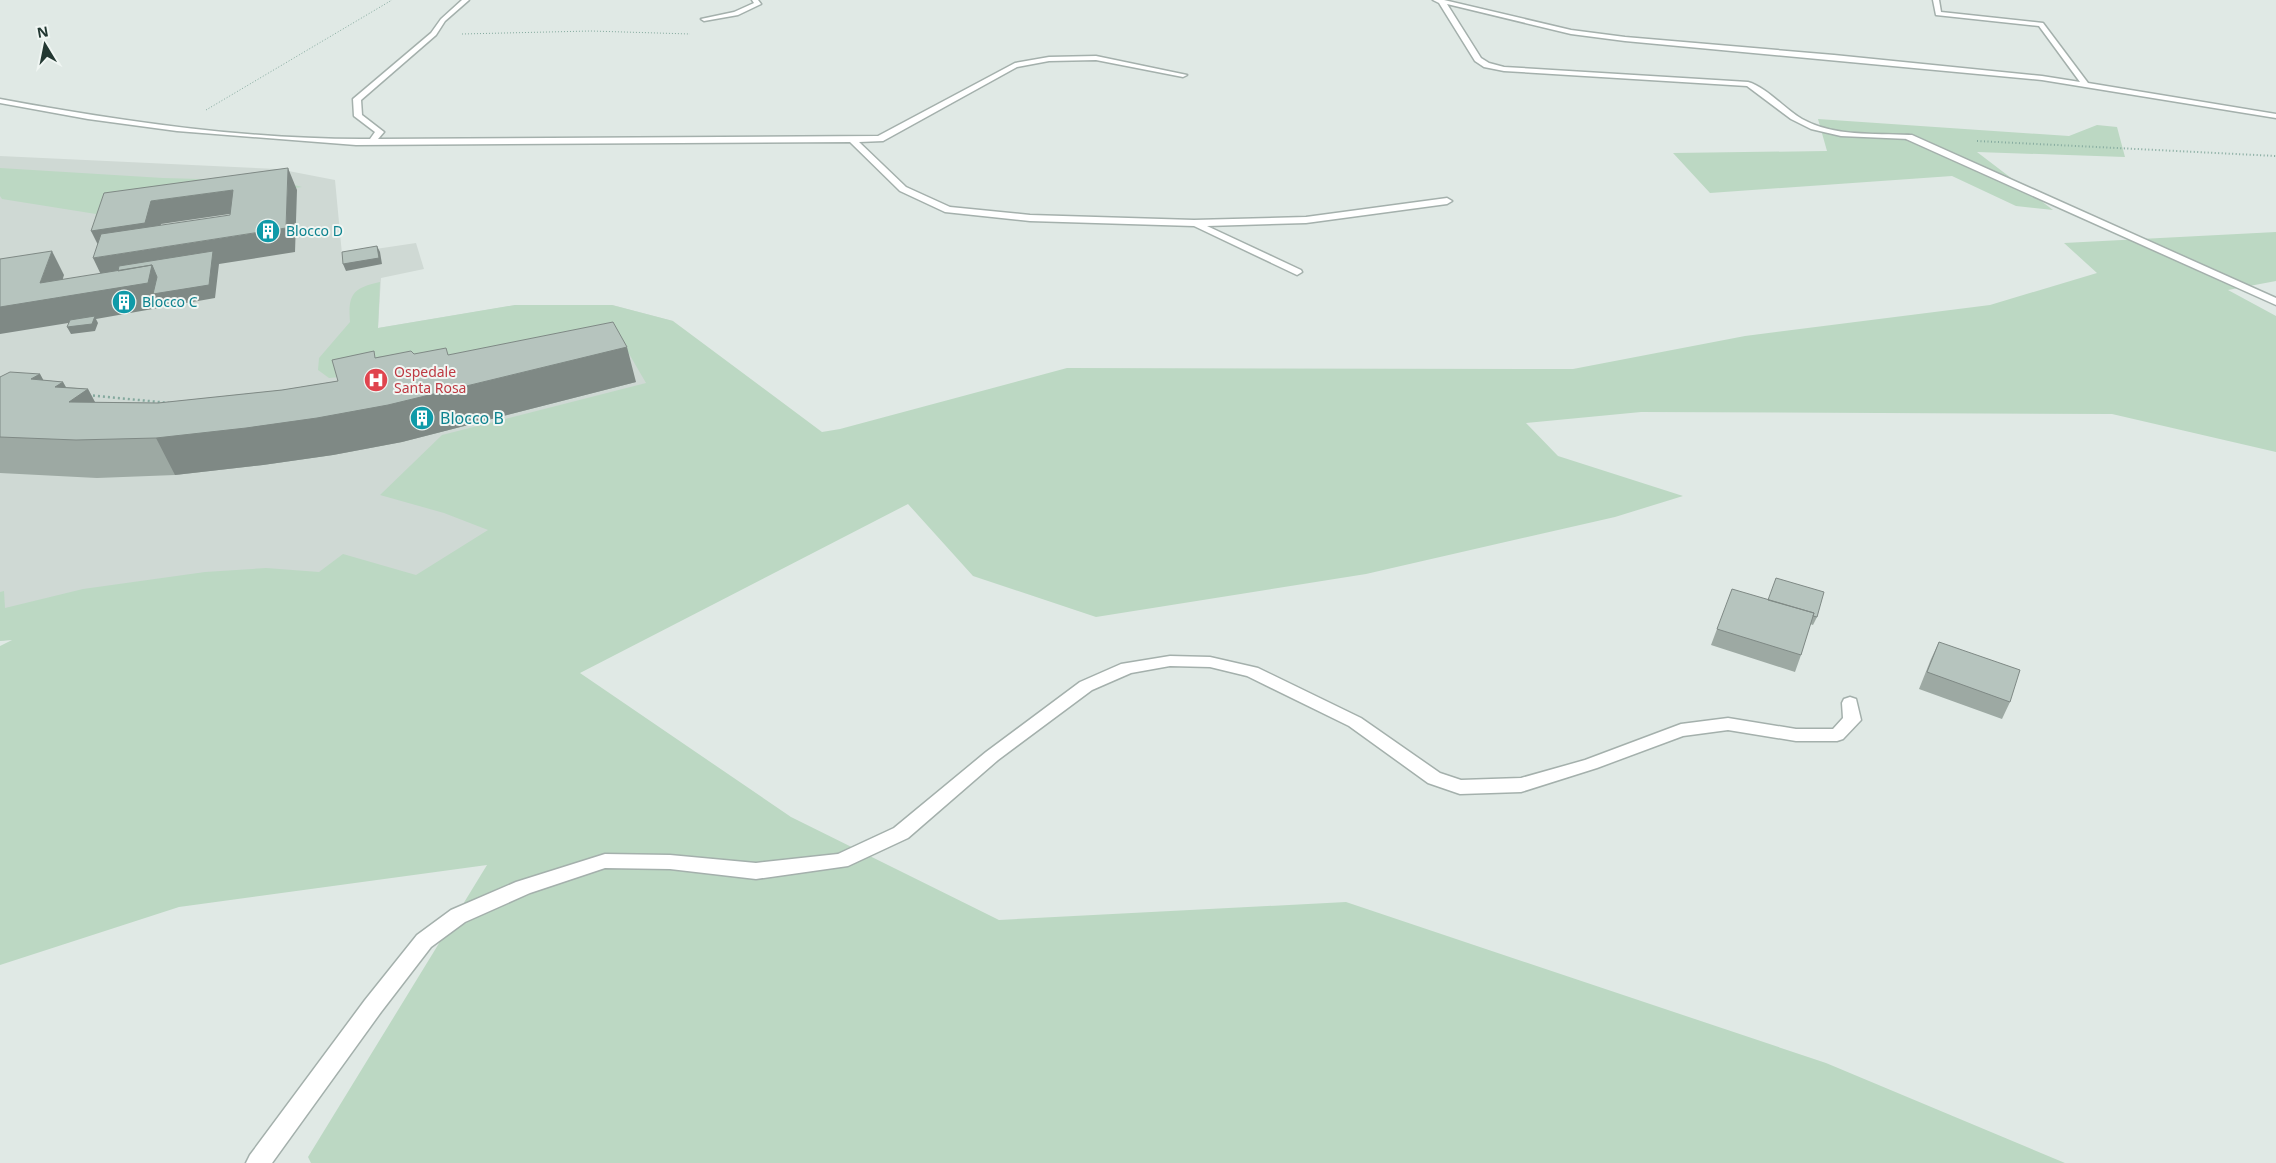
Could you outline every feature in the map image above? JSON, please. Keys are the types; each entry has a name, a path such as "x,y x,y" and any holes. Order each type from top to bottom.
{"street":[{"path":"372,142 380,132 358,116 357,99 434,34 443,20 466,0"},
{"path":"704,19 736,14 758,4 756,0"},
{"path":"1936,0 1938,14 2041,24 2085,84"},
{"path":"1439,1 1522,22 1589,35 1963,69 2085,84 2276,116"},
{"path":"1439,1 1478,59 1487,65 1504,69 1557,74 1748,84 1757,87 1769,99 1801,122 1817,130 1850,134 1910,137 2276,302"},
{"path":"0,101 66,114 297,140 372,142 880,139 1015,66 1049,59 1096,58 1183,75"},
{"path":"852,139 903,189 948,210 1030,218 1194,223 1306,220 1447,201"},
{"path":"1194,223 1297,272"},
{"path":"258,1163 373,1006 424,941 458,916 524,887 605,861 670,862 756,871 841,861 901,833 992,756 1086,686 1127,668 1170,661 1210,662 1252,672 1355,722 1434,778 1460,787 1521,785 1591,764 1680,730 1728,724 1796,735 1837,735 1852,720 1850,703"}],"path":[{"path":"178,128 259,77 392,0"},
{"path":"434,34 591,31 690,34"},
{"path":"1968,140 2276,156"},
{"path":"87,395 170,403"}],"shaded area":[{"name":"Ospedale Santa Rosa","path":"0,156 278,169 335,180 342,254 416,243 424,269 381,278 378,328 516,305 612,305 673,321 577,557 0,641"}],"green space":[{"path":"1818,119 2069,136 2097,125 2117,127 2125,157 1977,152 2053,210 2016,206 1952,176 1710,193 1673,153 1827,151"},
{"path":"0,168 163,178 279,181 302,187 95,217 96,214 2,199 0,196"},
{"path":"2276,232 2276,281 2228,290 2276,316 2276,452 2112,414 1641,412 1526,423 1558,456 1683,496 1615,517 1366,574 1096,617 973,576 908,504 580,673 791,817 999,920 1346,902 1826,1063 2065,1163 311,1163 308,1157 487,865 179,907 0,965 0,646 12,640 0,641 0,592 4,591 5,608 83,589 205,572 266,568 319,572 343,554 416,575 488,530 444,513 380,495 442,435 646,383 628,352 329,378 318,370 319,358 350,322 350,305 354,294 371,284 380,282 378,328 515,305 612,305 673,321 822,432 840,429 1067,368 1573,369 1745,336 1990,305 2097,273 2064,243"}],"building":[{"path":"288,168 286,228 93,258 101,234 230,215 233,190 151,201 145,223 91,231 104,193"},
{"path":"377,246 379,258 343,264 342,252"},
{"path":"52,251 40,283 152,265 148,283 0,307 0,259"},
{"path":"213,251 209,285 153,294 157,277 152,265 118,271 119,266"},
{"path":"95,316 92,324 67,327 70,320"},
{"path":"613,322 627,347 388,405 317,418 156,438 76,440 0,437 0,377 10,372 40,374 31,379 63,382 55,387 88,389 69,402 158,403 282,390 338,381 332,360 374,351 375,358 411,351 414,354 446,348 448,355"},
{"path":"1776,578 1824,592 1817,617 1813,616 1814,613 1768,600"},
{"path":"1732,589 1814,613 1801,655 1717,629"},
{"path":"1939,642 2020,670 2010,702 1927,672"}],"place":[{"name":"Blocco D","path":"268,231"},
{"name":"Blocco C","path":"124,302"},
{"name":"Ospedale Santa Rosa","path":"376,380"},
{"name":"Blocco B","path":"422,418"}]}
